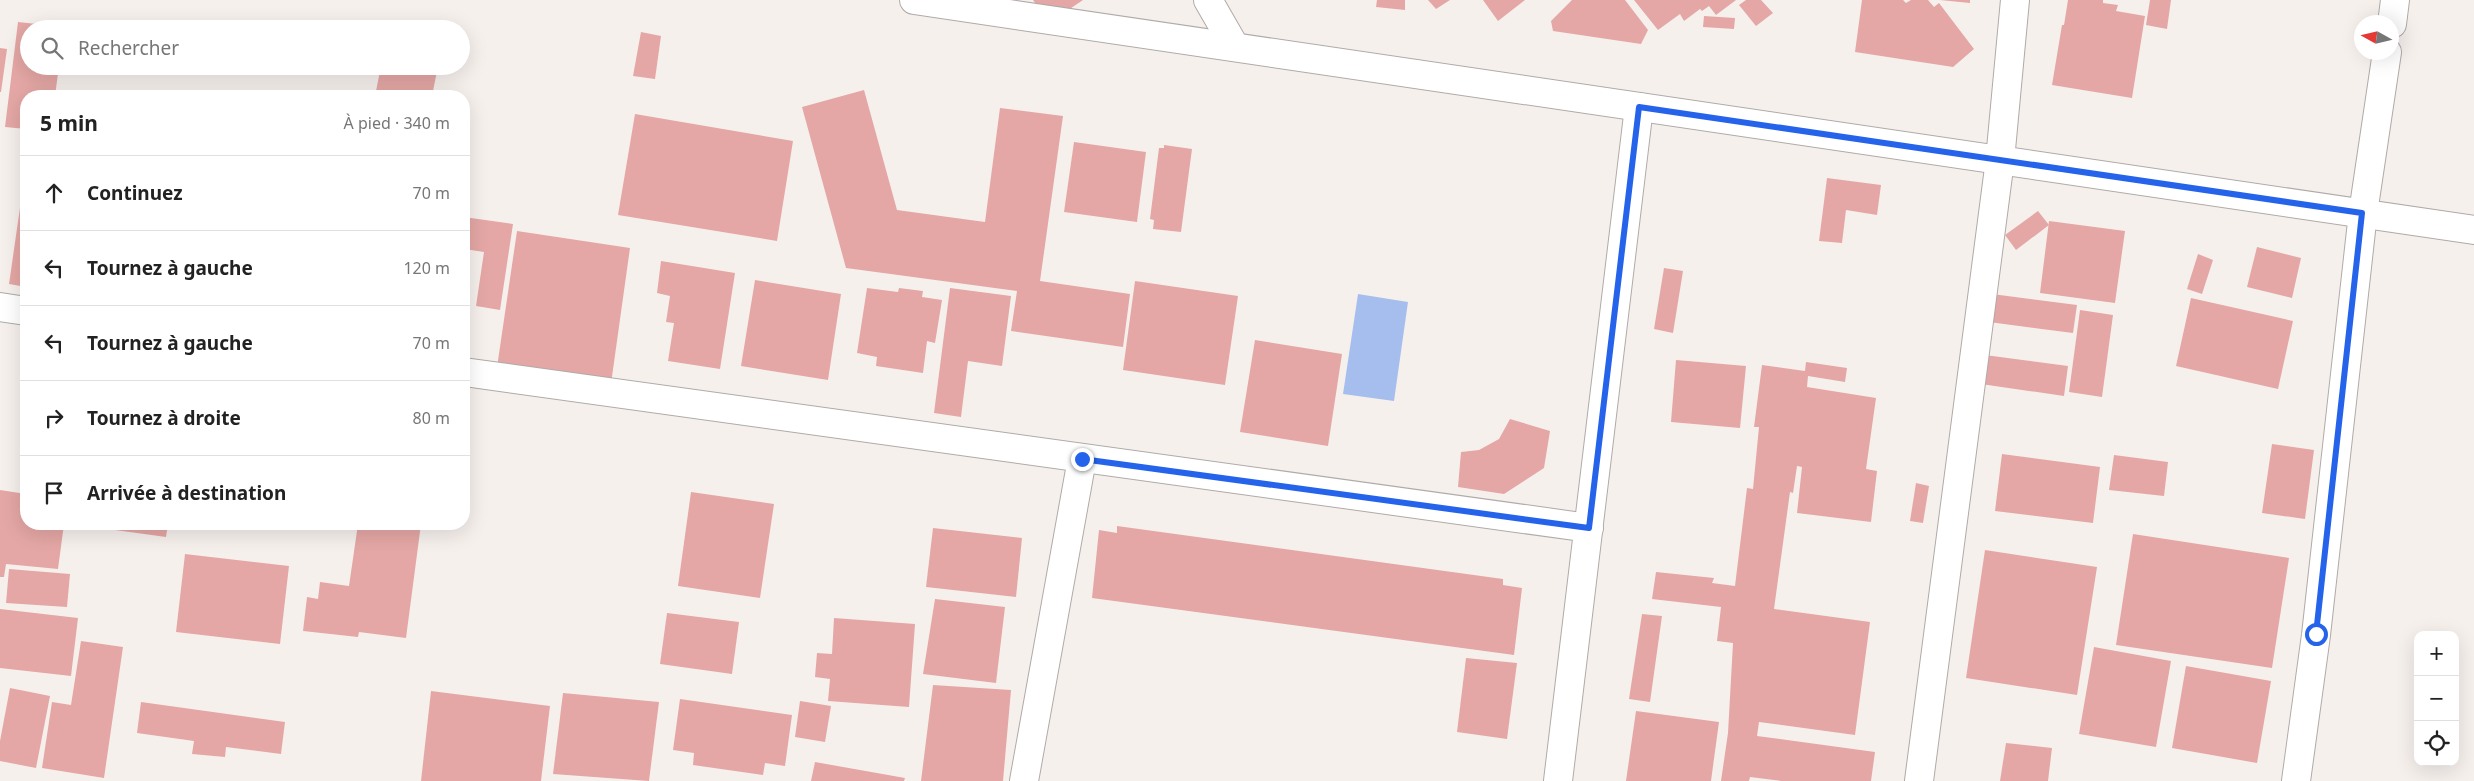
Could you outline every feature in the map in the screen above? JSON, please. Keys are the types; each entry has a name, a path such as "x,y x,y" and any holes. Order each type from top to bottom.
{"street":[{"path":"914,0 2474,230"},
{"path":"1208,0 1235,47"},
{"path":"1919,781 2000,160 2015,0"},
{"path":"2393,15 2395,0"},
{"path":"2296,781 2316,634 2362,213 2386,60"},
{"path":"1558,781 1639,107"},
{"path":"0,307 20,310"},
{"path":"470,373 1589,528"},
{"path":"1024,781 1082,459"}],"water":[{"path":"1358,294 1408,302 1394,401 1343,394"}],"building":[{"path":"1033,0 1083,0 1049,23"},
{"path":"1377,0 1405,0 1405,10 1376,7"},
{"path":"1428,0 1450,0 1436,9"},
{"path":"1483,0 1525,0 1498,21"},
{"path":"1572,0 1625,0 1648,30 1641,44 1553,31 1551,21"},
{"path":"1634,0 1736,0 1716,15 1709,6 1702,11 1700,9 1684,21 1680,14 1658,30"},
{"path":"1746,0 1761,0 1773,13 1756,26 1739,5"},
{"path":"1862,0 1903,0 1906,3 1911,0 1928,0 1934,7 1939,3 1974,49 1953,67 1855,52"},
{"path":"1940,0 1970,0 1970,3"},
{"path":"2068,0 2103,0 2103,3 2118,5 2116,11 2145,16 2132,98 2052,85"},
{"path":"2150,0 2171,0 2167,29 2146,25"},
{"path":"1704,16 1735,18 1734,29 1703,27"},
{"path":"18,22 20,22 20,75 58,75 56,90 20,90 20,128 5,127"},
{"path":"641,32 661,36 655,79 633,76"},
{"path":"0,48 7,49 1,92 0,92"},
{"path":"379,75 436,75 433,90 376,90"},
{"path":"864,90 897,210 985,222 1000,108 1063,116 1040,281 1130,294 1123,347 1011,331 1017,291 846,268 802,107"},
{"path":"635,114 793,141 777,241 618,215"},
{"path":"1074,142 1146,152 1137,222 1064,212"},
{"path":"1164,145 1192,149 1181,232 1153,229 1154,220 1150,219 1159,148 1164,148"},
{"path":"1827,178 1881,185 1877,215 1846,210 1842,243 1819,241"},
{"path":"20,208 20,286 9,284"},
{"path":"2038,211 2049,225 2016,250 2005,235"},
{"path":"470,218 513,224 500,310 476,306 484,252 470,250"},
{"path":"2049,221 2125,231 2115,303 2040,293"},
{"path":"517,231 630,248 610,391 496,374"},
{"path":"2257,247 2301,258 2292,298 2247,287"},
{"path":"2198,254 2213,260 2202,294 2187,289"},
{"path":"661,261 735,273 720,369 668,361 674,323 666,322 670,296 657,293"},
{"path":"1664,268 1683,271 1673,333 1654,329"},
{"path":"755,280 841,294 828,380 741,366"},
{"path":"1135,281 1238,296 1225,385 1123,370"},
{"path":"867,288 898,292 899,288 923,291 922,297 942,300 935,343 927,341 923,373 876,366 877,357 857,353"},
{"path":"950,288 1011,296 1002,366 968,361 961,417 934,413"},
{"path":"1992,294 2077,305 2073,333 1989,322"},
{"path":"2191,298 2293,321 2278,389 2176,366"},
{"path":"2080,310 2113,315 2102,397 2069,392"},
{"path":"1255,340 1342,354 1328,446 1240,432"},
{"path":"1985,355 2068,366 2064,396 1981,384"},
{"path":"1676,360 1746,366 1740,428 1671,422"},
{"path":"1806,362 1847,368 1845,382 1808,376 1807,387 1876,398 1866,469 1877,471 1871,522 1797,513 1802,467 1797,466 1793,493 1790,492 1774,609 1870,622 1855,735 1759,722 1757,736 1875,752 1871,781 1781,781 1750,777 1749,781 1721,781 1728,733 1733,643 1717,641 1721,607 1652,599 1656,572 1714,578 1712,583 1735,586 1747,488 1753,489 1759,427 1754,427 1762,365 1805,371"},
{"path":"1510,419 1550,431 1544,468 1504,494 1458,487 1461,452 1479,450 1499,439"},
{"path":"2272,444 2314,450 2305,519 2262,513"},
{"path":"2002,454 2100,467 2093,523 1995,511"},
{"path":"2114,455 2168,462 2164,496 2109,490"},
{"path":"1916,483 1929,486 1923,523 1910,521"},
{"path":"0,490 20,493 20,530 63,530 58,569 6,564 4,577 0,577"},
{"path":"691,492 774,504 760,598 678,586"},
{"path":"1117,526 1503,579 1503,585 1522,588 1514,655 1092,598 1099,530 1117,533"},
{"path":"933,528 1022,538 1016,597 926,587"},
{"path":"115,530 167,530 166,537"},
{"path":"357,530 420,530 406,638 359,632 358,637 303,631 307,597 318,599 320,582 349,586"},
{"path":"2133,534 2289,558 2272,668 2116,645"},
{"path":"1985,550 2097,567 2077,695 1966,678"},
{"path":"185,554 289,566 280,644 176,632"},
{"path":"9,569 70,574 67,607 6,603"},
{"path":"935,599 1005,607 996,683 923,674"},
{"path":"0,609 78,618 71,676 0,668"},
{"path":"667,613 739,622 732,674 660,664"},
{"path":"1642,614 1662,616 1650,702 1629,699"},
{"path":"834,618 915,624 909,707 828,701 830,679 815,677 817,653 832,654"},
{"path":"81,641 123,647 104,778 42,768 52,702 71,705"},
{"path":"2094,647 2171,661 2156,747 2079,734"},
{"path":"1466,658 1517,663 1507,739 1457,732"},
{"path":"2186,666 2271,681 2257,763 2172,748"},
{"path":"933,685 1011,690 1003,781 921,781"},
{"path":"10,688 50,696 36,768 0,761 0,741"},
{"path":"431,691 550,706 541,781 421,781"},
{"path":"563,693 659,702 649,781 553,774"},
{"path":"680,699 792,715 785,766 765,763 763,775 693,765 694,753 673,750"},
{"path":"800,701 831,706 825,742 795,737"},
{"path":"141,702 285,722 281,754 226,747 225,757 192,754 194,741 137,733"},
{"path":"1636,711 1719,722 1711,781 1626,781"},
{"path":"2006,743 2052,748 2048,781 2000,781"},
{"path":"815,762 905,778 904,781 811,781"}],"route":[{"path":"1082,459 1589,528 1639,107 2362,213 2316,634"}]}
